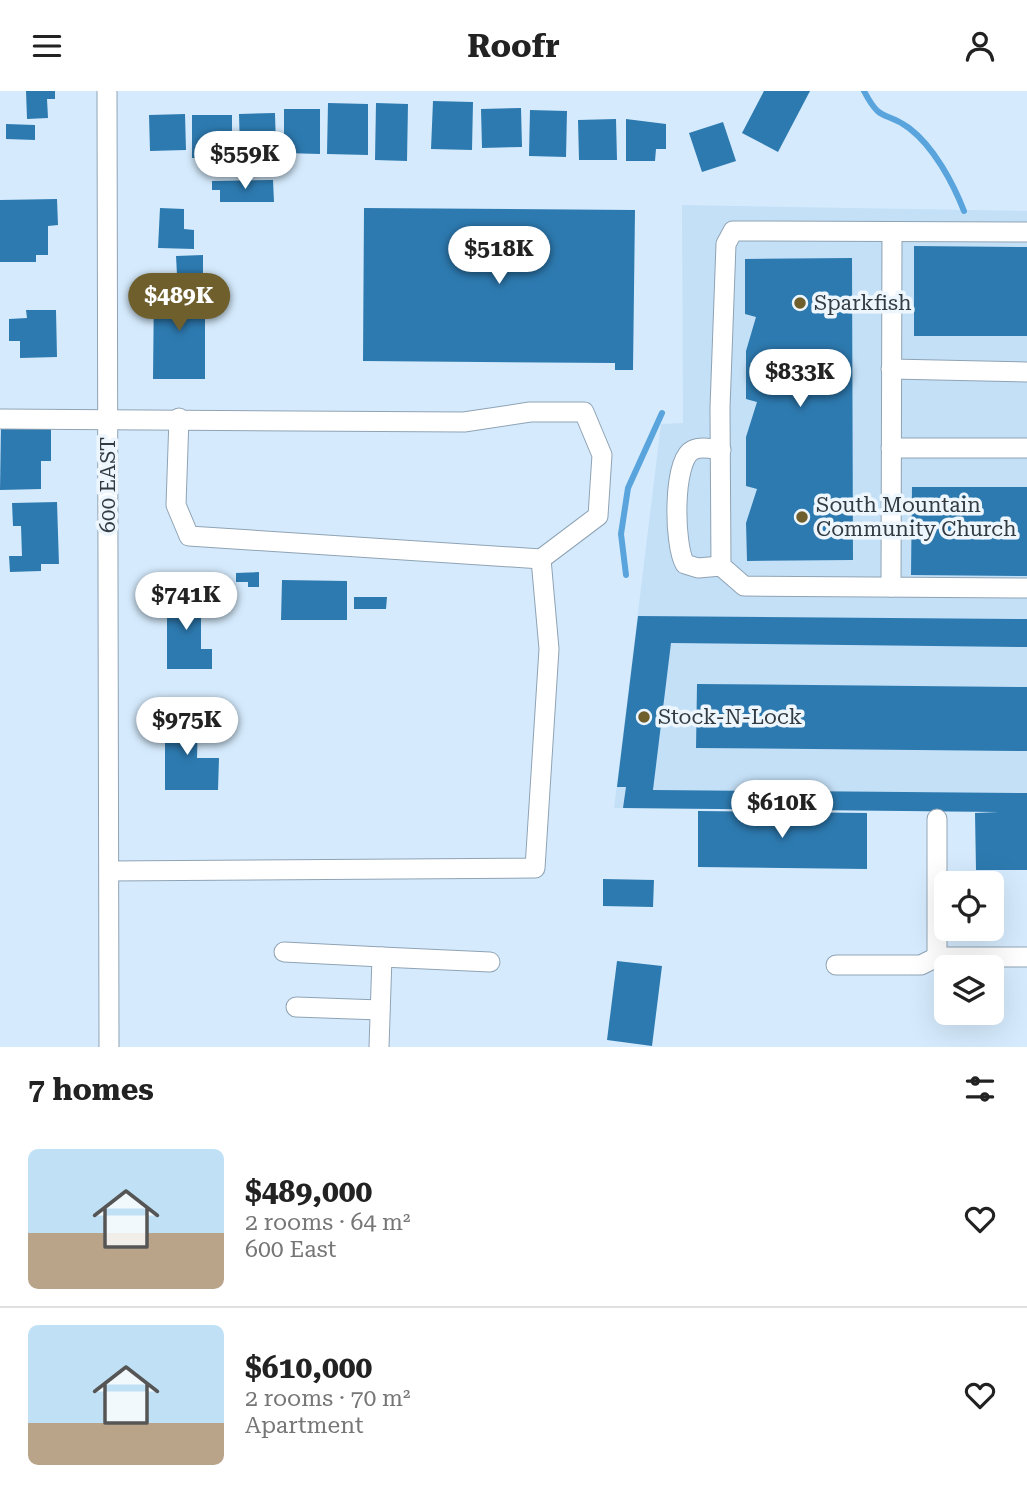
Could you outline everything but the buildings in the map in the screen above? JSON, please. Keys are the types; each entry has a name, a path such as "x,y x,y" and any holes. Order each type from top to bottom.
{"street":[{"name":"600 EAST","path":"107,91 109,1047"},
{"path":"721,566 726,244 733,231 1027,232"},
{"path":"891,587 892,233"},
{"path":"891,369 1027,372"},
{"path":"0,419 179,418 464,422 530,412 584,412 602,455 598,516 541,559 189,536 176,505 179,418"},
{"path":"891,448 1027,448"},
{"path":"721,450 700,449 688,454 681,468 676,529 679,555 685,564 698,568 721,566 744,586 1027,588"},
{"path":"109,871 535,868 549,649 541,559"},
{"path":"937,819 937,955"},
{"path":"284,952 490,962"},
{"path":"379,1047 382,957"},
{"path":"1004,957 1027,957"},
{"path":"836,965 921,965 934,958"},
{"path":"296,1007 380,1010"}],"shaded area":[{"path":"682,205 1027,211 1027,812 614,808 661,424 683,423"}],"waterway":[{"path":"864,91 879,112 909,128 927,145 948,177 964,211"},
{"path":"626,575 621,534 628,488 662,413"}],"place":[{"name":"Sparkfish","path":"800,303"},
{"name":"South Mountain Community Church","path":"802,517"},
{"name":"Stock-N-Lock","path":"644,717"}]}
